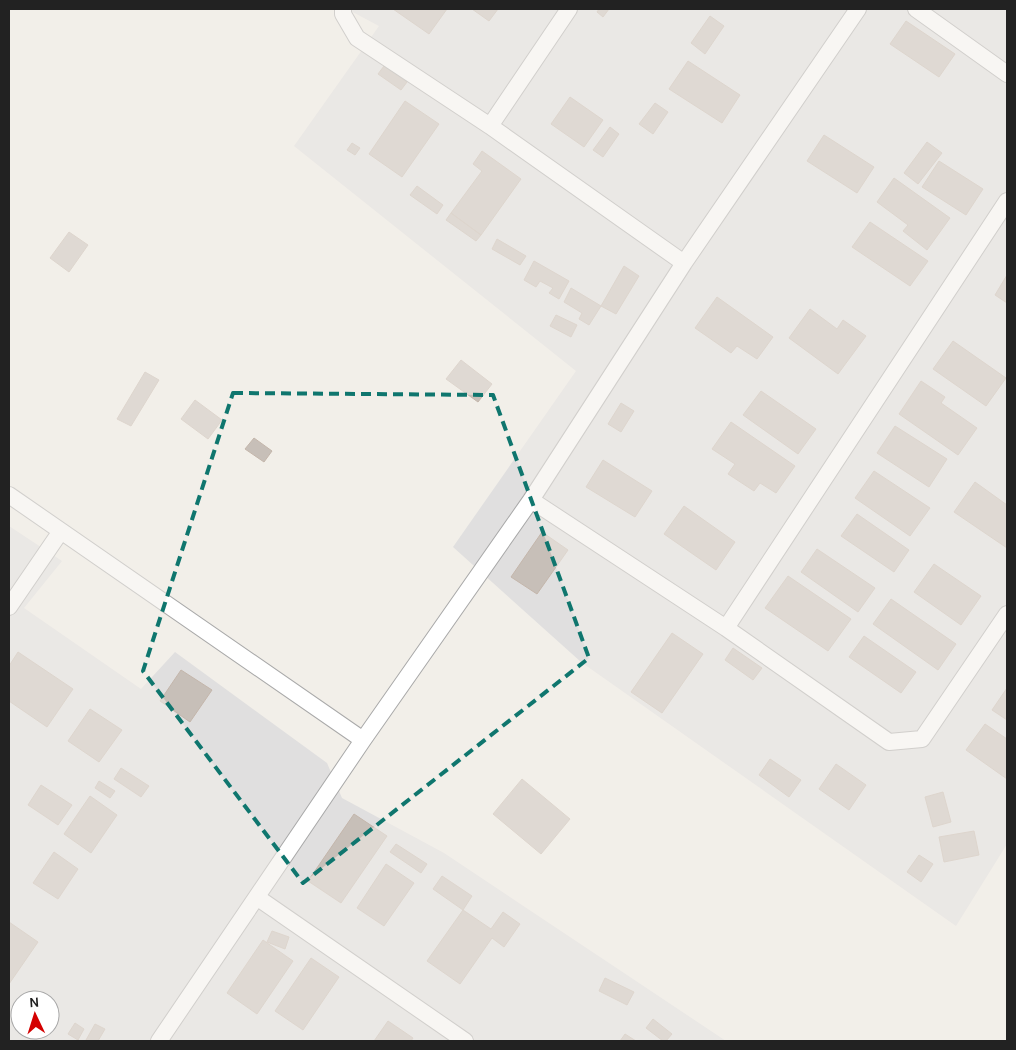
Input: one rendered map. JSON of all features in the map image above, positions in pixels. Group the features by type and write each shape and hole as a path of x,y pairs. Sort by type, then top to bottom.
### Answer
{"street":[{"path":"343,9 342,14 357,38 490,126 684,263"},
{"path":"490,126 569,9"},
{"path":"159,1041 258,898 363,740 531,500 684,263 858,9"},
{"path":"916,9 1007,74"},
{"path":"726,628 1007,201"},
{"path":"9,495 363,740"},
{"path":"531,500 726,628 889,742 922,739 1007,614"},
{"path":"9,607 61,531"},
{"path":"258,898 463,1041"}],"highlighted area":[{"path":"233,393 493,395 589,658 303,883 143,671"}],"shaded area":[{"path":"347,9 1007,9 1007,844 956,926 581,662 453,547 576,371 294,146 379,26"},
{"path":"9,526 62,561 24,608 141,689 175,652 327,763 342,798 444,853 726,1041 9,1041"}],"building":[{"path":"393,9 447,9 429,34"},
{"path":"472,9 498,9 489,21"},
{"path":"599,9 609,9 603,17 597,12"},
{"path":"710,16 724,26 705,54 691,43"},
{"path":"906,21 955,54 939,77 890,44"},
{"path":"688,61 740,95 722,123 669,89"},
{"path":"384,66 407,82 401,90 378,74"},
{"path":"570,97 603,120 584,147 551,124"},
{"path":"405,101 439,124 402,177 369,154"},
{"path":"655,103 668,112 653,134 639,124"},
{"path":"610,127 619,134 603,157 593,150"},
{"path":"824,135 874,167 857,193 807,161"},
{"path":"927,142 942,153 918,184 904,173"},
{"path":"352,143 360,148 355,155 347,150"},
{"path":"482,151 521,179 481,235 451,213 482,171 473,164"},
{"path":"939,161 983,189 966,215 922,187"},
{"path":"894,178 950,218 927,250 903,231 908,225 877,202"},
{"path":"417,186 443,205 437,214 410,195"},
{"path":"451,213 481,235 476,241 446,220"},
{"path":"870,222 928,261 910,286 852,247"},
{"path":"69,232 88,245 69,272 50,258"},
{"path":"497,239 526,256 520,265 492,249"},
{"path":"534,261 569,281 559,299 549,293 553,288 540,281 536,287 524,280"},
{"path":"624,266 639,276 616,314 601,306"},
{"path":"1007,275 1007,303 995,295"},
{"path":"571,288 601,306 589,325 579,319 582,313 564,302"},
{"path":"717,297 773,337 757,359 737,346 731,353 695,328"},
{"path":"810,309 837,329 843,320 866,336 838,374 789,338"},
{"path":"556,315 577,325 571,337 550,326"},
{"path":"953,341 1006,378 986,406 933,369"},
{"path":"461,360 492,384 478,402 446,379"},
{"path":"145,372 159,380 131,426 117,419"},
{"path":"921,381 945,397 941,403 977,428 958,455 899,414"},
{"path":"761,391 816,429 798,454 743,415"},
{"path":"195,400 222,420 208,439 181,419"},
{"path":"621,403 634,411 621,432 608,424"},
{"path":"731,422 795,466 776,493 760,483 754,491 728,474 735,464 712,449"},
{"path":"895,426 947,459 929,487 877,453"},
{"path":"254,438 272,451 264,462 245,449"},
{"path":"603,460 652,491 635,517 586,487"},
{"path":"874,471 930,508 910,536 855,498"},
{"path":"975,482 1007,505 1007,548 954,512"},
{"path":"684,506 735,542 716,570 664,534"},
{"path":"857,514 909,550 894,572 841,536"},
{"path":"542,532 568,550 537,594 511,577"},
{"path":"817,549 875,588 858,612 801,572"},
{"path":"934,564 981,596 961,625 914,592"},
{"path":"788,576 851,619 828,651 765,608"},
{"path":"891,599 956,644 938,670 873,624"},
{"path":"672,633 703,654 662,713 631,692"},
{"path":"864,636 916,672 901,693 849,657"},
{"path":"733,648 762,668 753,680 725,660"},
{"path":"18,652 73,689 47,727 9,701 9,666"},
{"path":"181,670 212,690 190,722 160,701"},
{"path":"1007,688 1007,720 992,710"},
{"path":"90,709 122,730 99,762 68,741"},
{"path":"985,724 1007,739 1007,779 966,750"},
{"path":"770,759 801,780 789,797 759,775"},
{"path":"836,764 866,785 849,810 819,789"},
{"path":"121,768 149,786 141,797 114,779"},
{"path":"522,779 570,819 541,854 493,814"},
{"path":"99,781 115,791 110,798 95,788"},
{"path":"41,785 72,805 58,825 28,805"},
{"path":"943,792 951,822 933,827 925,797"},
{"path":"90,796 117,815 91,853 64,834"},
{"path":"354,814 387,836 341,903 308,881"},
{"path":"974,831 979,855 944,862 939,837"},
{"path":"396,844 427,864 421,873 390,852"},
{"path":"54,852 78,869 58,899 33,883"},
{"path":"919,855 933,864 921,882 907,872"},
{"path":"386,864 414,883 384,926 357,908"},
{"path":"442,876 472,896 463,910 433,889"},
{"path":"463,910 491,929 503,912 520,924 504,947 492,938 460,984 427,961"},
{"path":"9,922 38,942 9,984"},
{"path":"272,931 289,937 285,949 267,942"},
{"path":"263,940 293,961 257,1014 227,993"},
{"path":"311,958 339,977 303,1030 275,1011"},
{"path":"605,978 634,992 627,1005 599,991"},
{"path":"653,1019 672,1034 666,1041 663,1041 646,1028"},
{"path":"388,1021 413,1038 411,1041 374,1041"},
{"path":"75,1023 84,1029 78,1040 68,1034"},
{"path":"95,1024 105,1029 98,1041 88,1041 86,1040"},
{"path":"625,1034 636,1041 620,1041"}]}
